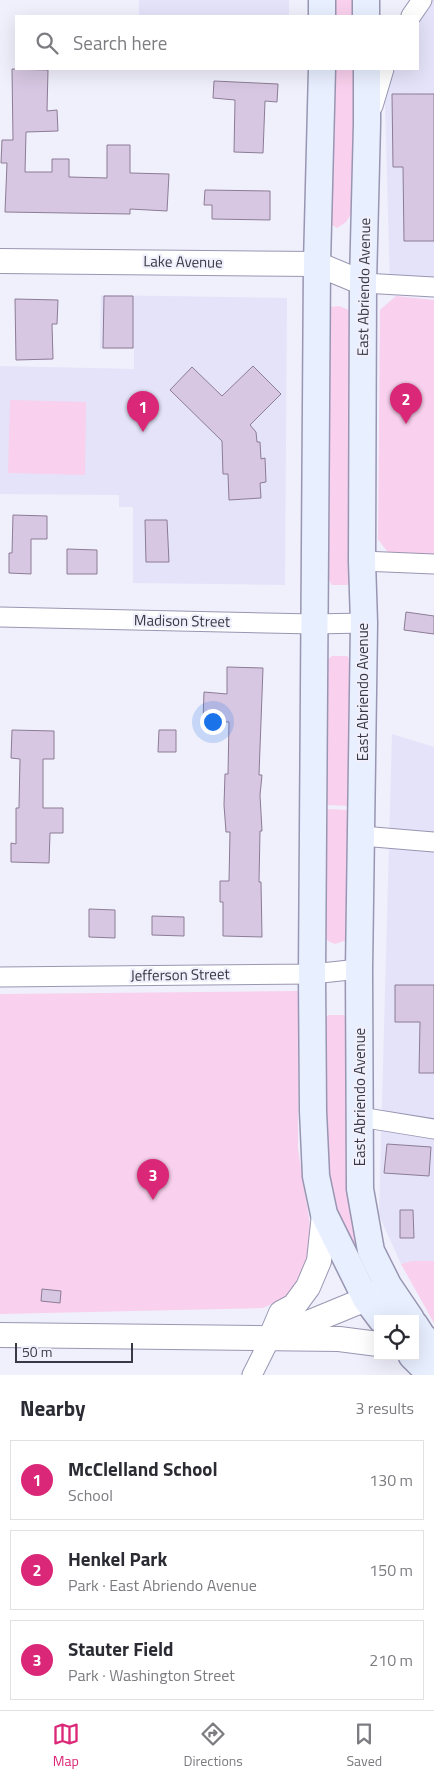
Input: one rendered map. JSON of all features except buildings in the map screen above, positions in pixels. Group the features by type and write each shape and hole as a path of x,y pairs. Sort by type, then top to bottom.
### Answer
{"main road":[{"path":"322,0 322,15"},
{"path":"366,0 366,15"},
{"path":"322,70 316,264 312,974 313,1111 316,1176 324,1214 378,1301 404,1315"},
{"name":"East Abriendo Avenue","path":"367,70 363,282 362,561 364,623 359,969 360,1189 378,1301"},
{"path":"419,1331 434,1347"},
{"path":"416,1360 431,1375"}],"street":[{"path":"412,15 422,0"},
{"path":"367,124 384,70"},
{"name":"Lake Avenue","path":"0,261 316,264 363,282"},
{"path":"363,282 434,287"},
{"path":"362,561 434,564"},
{"name":"Madison Street","path":"0,617 314,624 364,623"},
{"path":"362,836 434,842"},
{"name":"Jefferson Street","path":"0,977 312,974 359,969"},
{"path":"360,1117 434,1129"},
{"path":"252,1375 282,1313 294,1306 308,1287 319,1261 324,1214"},
{"path":"270,1339 378,1301"},
{"path":"0,1335 339,1339 374,1343"}],"shaded area":[{"path":"139,0 289,0 289,15 139,15"},
{"path":"331,0 357,0 356,15 331,15"},
{"path":"422,0 434,0 434,287 390,284 384,70 419,70 418,15"},
{"path":"330,70 356,70 353,211 346,222 337,228 331,224"},
{"path":"101,295 287,298 285,585 133,583 133,507 119,507 119,495 0,494 0,366 134,369 134,349 100,349"},
{"path":"396,296 434,300 434,554 389,554 378,539 380,310"},
{"path":"339,306 353,313 350,583 347,585 332,585 327,577 329,311 330,307"},
{"path":"10,400 86,402 85,475 8,473"},
{"path":"332,656 347,656 350,659 351,806 326,805 327,660"},
{"path":"392,734 434,747 434,1261 411,1261 401,1264 379,1215"},
{"path":"327,809 350,810 347,940 335,944 326,938"},
{"path":"298,991 298,1149 314,1250 292,1295 263,1308 0,1314 0,994"},
{"path":"329,1015 343,1015 347,1017 348,1197 359,1251 359,1262 339,1220 327,1168 324,1018"},
{"path":"411,1261 434,1261 434,1323 401,1264"}],"place":[{"name":"Henkel Park","path":"406,424"},
{"name":"McClelland School","path":"143,432"},
{"name":"Stauter Field","path":"153,1200"}]}
